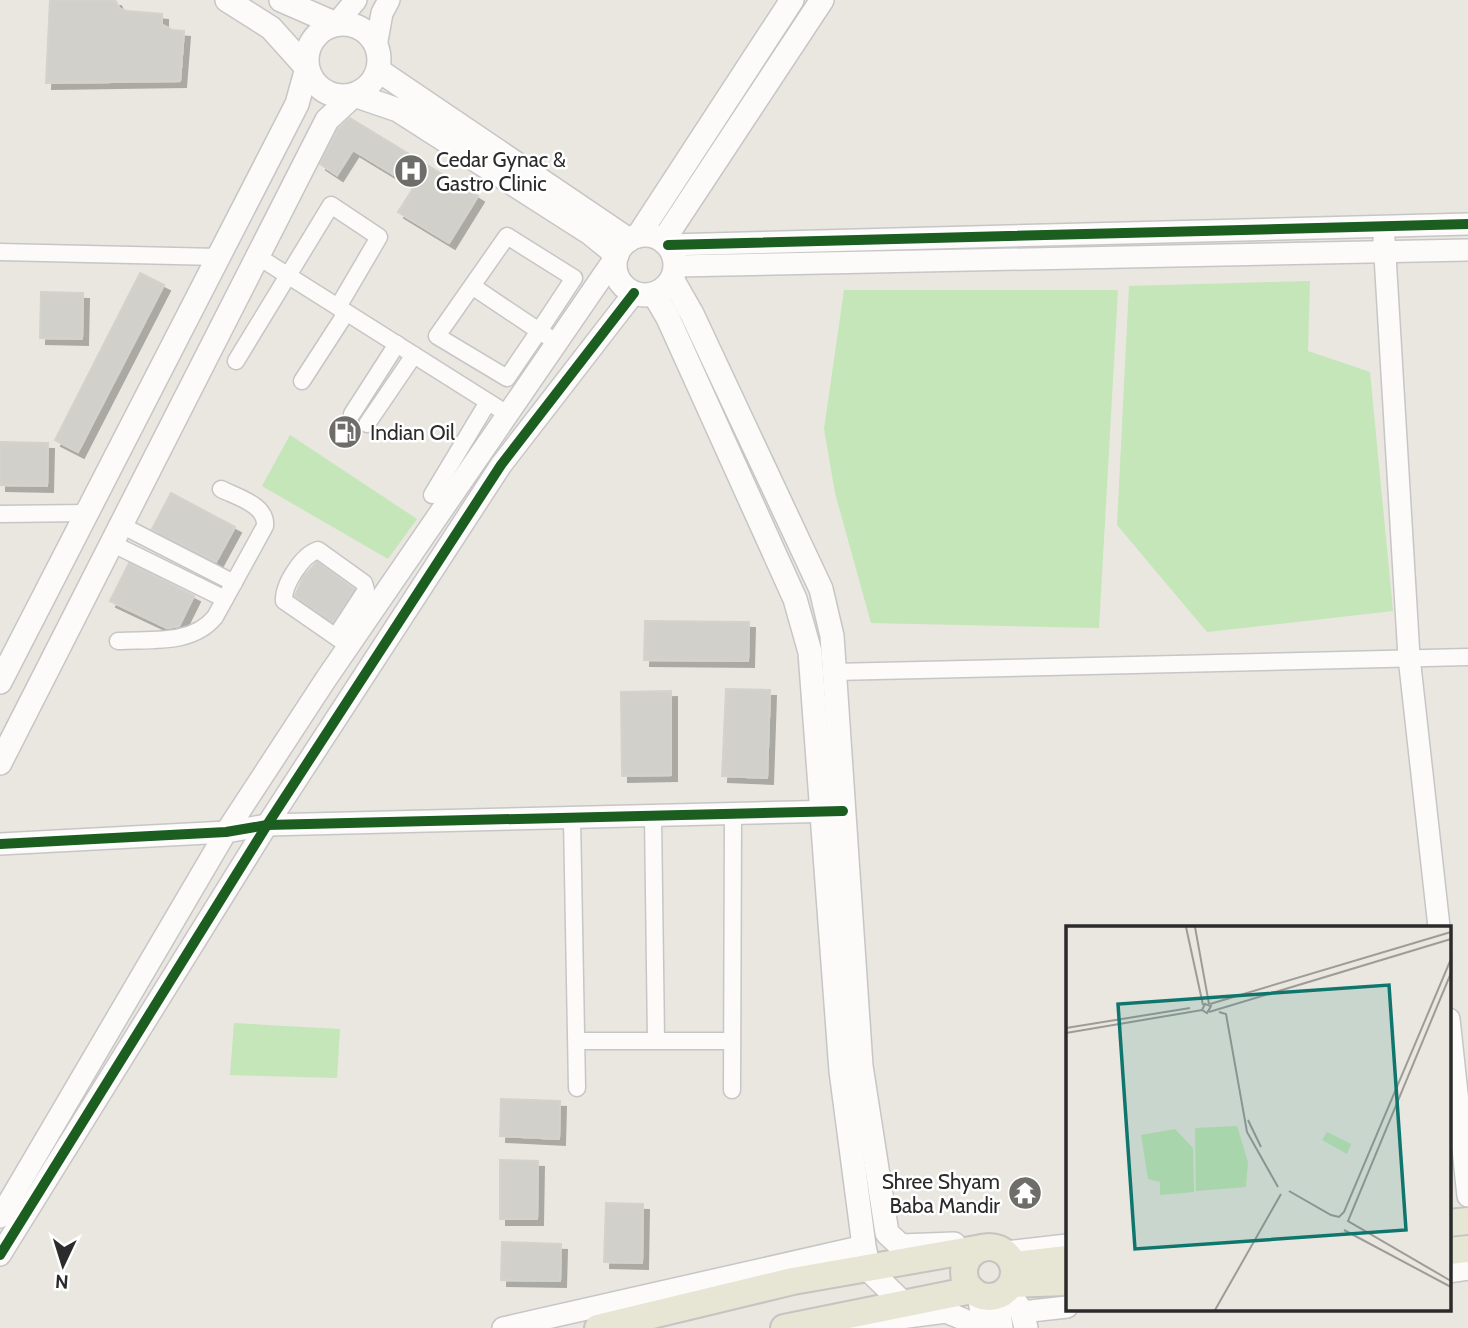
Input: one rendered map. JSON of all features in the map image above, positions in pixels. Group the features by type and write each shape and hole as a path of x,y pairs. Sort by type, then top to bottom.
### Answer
{"main road":[{"path":"227,0 271,28 307,68 320,88 330,94 354,95 398,110 590,233 628,244 651,236 665,243 674,273 698,327 821,589 832,636 832,812 841,1071 866,1258 904,1304"},
{"path":"0,763 327,120 354,95 365,90 378,70 376,46 360,29 336,24 281,0"},
{"path":"793,0 628,244 615,268 619,279 644,294 668,318 795,599 810,652 832,812 861,1066 887,1233 901,1246 954,1244 998,1283 1001,1328"},
{"path":"665,243 822,0"},
{"path":"0,681 297,104 311,46 317,36 336,24"},
{"path":"378,70 628,244"},
{"path":"644,294 674,273"},
{"path":"1450,1223 1468,1221"},
{"path":"1450,1251 1468,1249"},
{"path":"598,1328 793,1281 866,1258 998,1283 1066,1282"},
{"path":"784,1328 998,1283 1066,1259"},
{"path":"985,1328 998,1283"}],"street":[{"path":"336,24 356,0"},
{"path":"376,46 382,13 389,0"},
{"path":"236,361 331,205 379,237 302,380"},
{"path":"665,243 1468,224"},
{"path":"1383,226 1409,657 1439,926"},
{"path":"507,236 574,278 539,331 507,379 437,336 507,236"},
{"path":"0,1217 226,832 342,641 509,415 628,244"},
{"path":"674,273 1468,250"},
{"path":"0,252 219,257"},
{"path":"257,256 509,415"},
{"path":"472,286 558,343"},
{"path":"0,1255 267,825 501,465 644,294"},
{"path":"352,414 397,344"},
{"path":"367,424 414,355"},
{"path":"432,495 488,402"},
{"path":"118,641 193,636 205,629 225,599 265,526 266,517 261,510 222,489"},
{"path":"0,514 87,513"},
{"path":"116,534 234,583"},
{"path":"116,534 225,599"},
{"path":"318,550 364,583 366,590 342,641 284,601 284,591 309,552 318,550"},
{"path":"834,672 1468,657"},
{"path":"0,844 226,832 267,825 832,812"},
{"path":"732,1090 733,815"},
{"path":"653,817 656,1040"},
{"path":"572,818 577,1087"},
{"path":"1450,1028 1468,1199 1450,1203"},
{"path":"577,1041 732,1041"},
{"path":"998,1283 1066,1246"},
{"path":"504,1328 866,1258"},
{"path":"1450,1272 1468,1269"},
{"path":"998,1283 1066,1307"},
{"path":"852,1328 885,1320 946,1312 985,1328"}],"green space":[{"path":"1310,281 1308,351 1370,372 1393,611 1207,632 1117,525 1129,286"},
{"path":"844,290 1118,290 1099,628 871,623 835,493 824,429"},
{"path":"290,435 417,519 388,559 262,486"},
{"path":"234,1023 340,1029 337,1078 230,1075"}],"building":[{"path":"50,0 115,0 120,9 162,14 162,25 172,30 184,31 180,81 46,83"},
{"path":"350,118 478,196 449,243 398,212 414,187 353,150 337,175 320,164 338,129"},
{"path":"140,273 164,285 78,452 55,440"},
{"path":"41,292 83,293 82,339 40,338"},
{"path":"0,442 48,443 47,486 0,485"},
{"path":"171,493 235,527 216,562 152,529"},
{"path":"317,562 354,589 333,622 295,596 303,577"},
{"path":"129,563 194,596 179,626 167,628 110,601"},
{"path":"645,621 749,622 748,661 644,660"},
{"path":"726,689 770,690 767,778 722,776"},
{"path":"671,691 671,775 622,776 621,692"},
{"path":"501,1099 560,1101 559,1139 500,1136"},
{"path":"500,1160 538,1161 537,1219 500,1219"},
{"path":"606,1203 643,1204 642,1263 604,1262"},
{"path":"502,1242 561,1244 560,1281 501,1280"}],"cycle path":[{"path":"668,245 1468,224"},
{"path":"0,1255 267,825 501,465 634,293"},
{"path":"0,844 226,832 267,825 843,811"}],"place":[{"name":"Cedar Gynac & Gastro Clinic","path":"411,171"},
{"name":"Indian Oil","path":"345,432"},
{"name":"Shree Shyam Baba Mandir","path":"1025,1193"}]}
